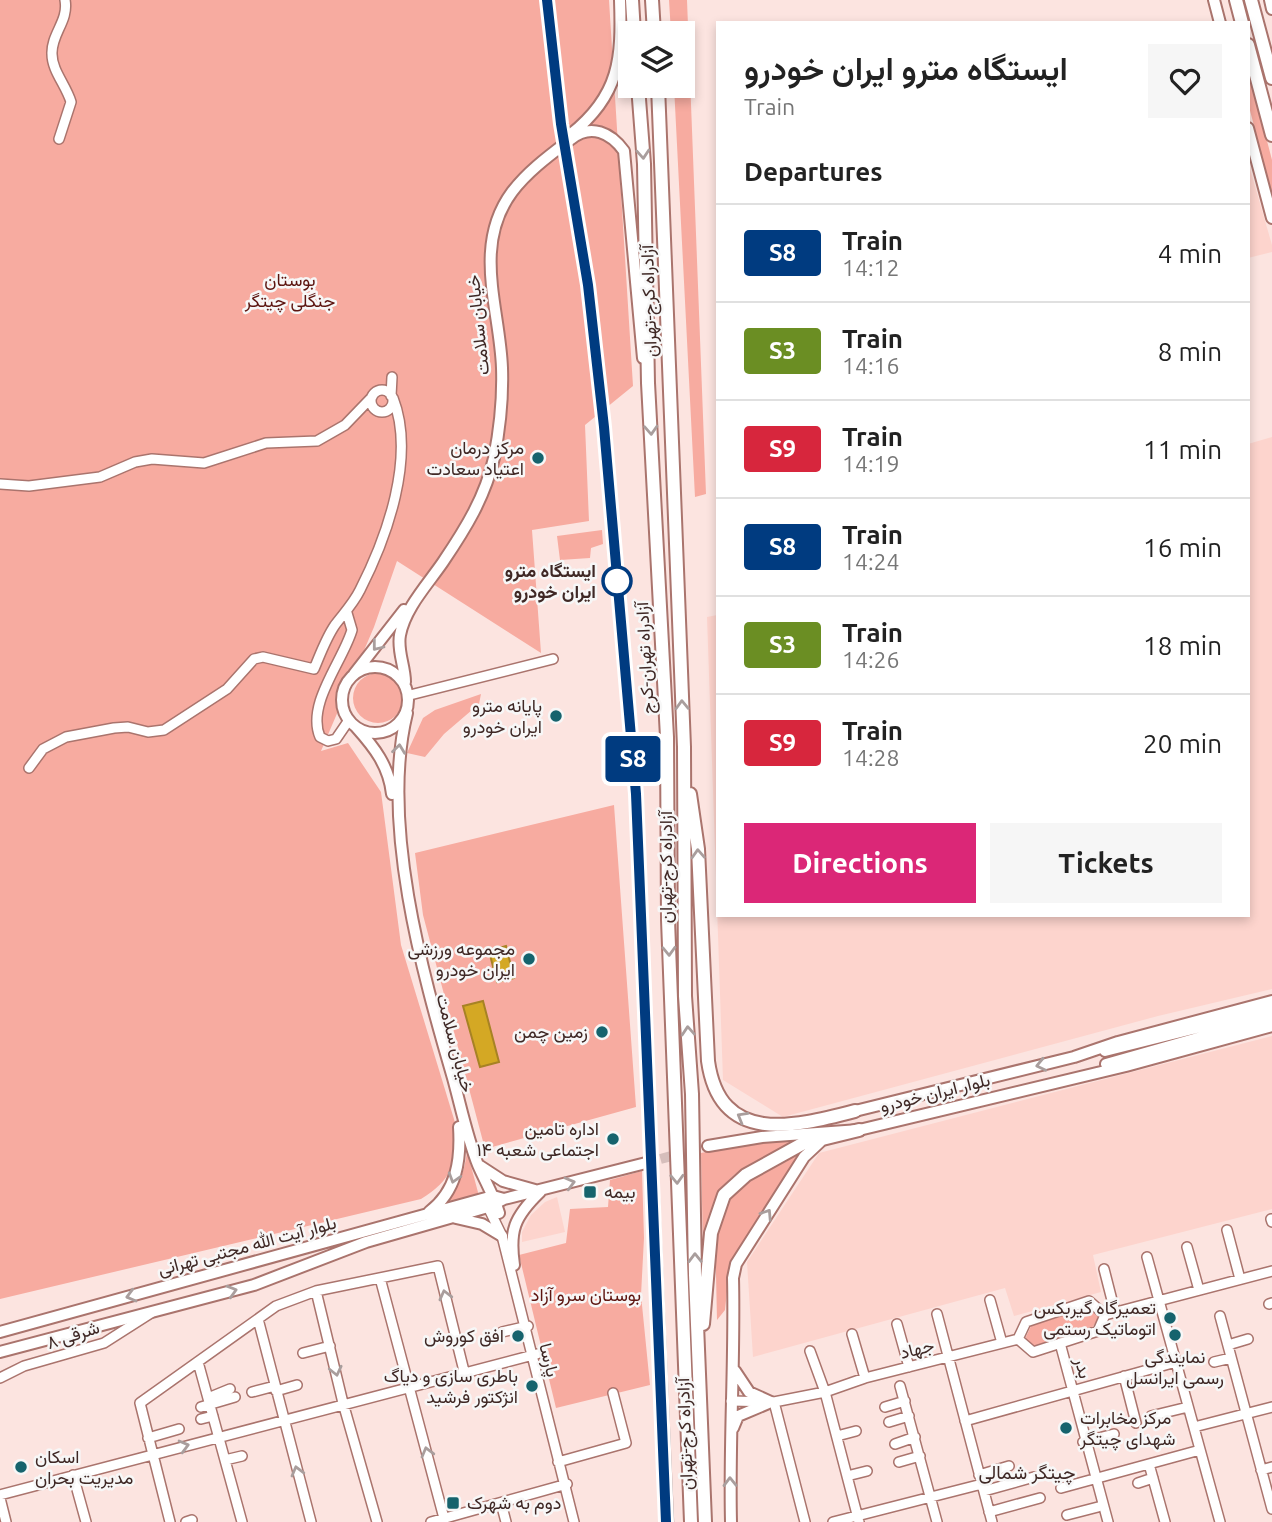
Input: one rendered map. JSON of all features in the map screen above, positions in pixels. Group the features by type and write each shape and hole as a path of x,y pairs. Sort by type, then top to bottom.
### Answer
{"highway":[{"path":"632,0 633,21"},
{"path":"652,0 653,21"},
{"path":"1236,0 1241,21"},
{"path":"1251,0 1272,78"},
{"path":"1250,52 1272,135"},
{"name":"آزادراه تهران-کرج","path":"639,98 644,164 648,383 667,737 668,920 691,1522"},
{"name":"آزادراه کرج-تهران","path":"658,98 684,747 685,996 692,1094 705,1522"},
{"path":"684,747 698,849 708,1061 711,1082 718,1098 734,1113 753,1123 769,1126 818,1121 856,1111"},
{"path":"699,1349 707,1300 711,1233 724,1195 746,1175 814,1139 859,1130"}],"main road":[{"name":"خیابان سلامت","path":"354,674 401,615 461,527 482,482 495,423 497,386 496,336 485,262 495,214 517,178 594,115 605,98 618,68 620,0"},
{"path":"1214,0 1219,21"},
{"path":"1270,0 1272,9"},
{"name":"خیابان سلامت","path":"405,682 399,642 405,620 479,505 487,486 497,441 502,401 489,279 490,255 505,205 525,177 578,133 594,131 607,134 624,151 628,168 641,343 648,383"},
{"path":"1250,136 1272,218"},
{"path":"372,667 382,668 405,682 410,695 407,713 388,729 378,732 353,723 344,711 343,691 354,674 372,667"},
{"name":"خیابان سلامت","path":"407,713 397,769 404,861 416,936 424,977 478,1164 494,1203"},
{"name":"خیابان سلامت","path":"353,723 375,748 390,776 407,928 459,1127 494,1203"},
{"name":"بلوار ایران خودرو","path":"1074,1057 1118,1042 1272,1001"},
{"name":"بلوار ایران خودرو","path":"1077,1075 1272,1009"},
{"name":"بلوار ایران خودرو","path":"856,1111 1074,1057 1272,1017"},
{"name":"بلوار ایران خودرو","path":"708,1146 799,1134 859,1130 1077,1075 1126,1066 1272,1026"},
{"path":"929,1091 934,1110"},
{"path":"422,1217 449,1191 460,1149 459,1127"},
{"path":"731,1522 729,1443 735,1371 733,1278 736,1264 804,1157 814,1145 829,1138"},
{"path":"494,1203 646,1163"},
{"path":"478,1164 503,1181 542,1191"},
{"path":"514,1265 510,1239 515,1224 542,1191"},
{"name":"بلوار آیت الله مجتبی تهرانی","path":"0,1332 422,1217 494,1203"},
{"name":"بلوار آیت الله مجتبی تهرانی","path":"0,1352 254,1285 366,1241 494,1203"},
{"path":"450,1218 472,1220 502,1236"},
{"path":"735,1371 749,1392 772,1402"},
{"path":"729,1443 738,1416 772,1402"}],"street":[{"path":"59,139 71,102 53,65 51,51 67,11 65,0"},
{"path":"0,484 29,486 100,477 135,462 152,459 204,463 266,443 308,443 327,437 357,414 392,377 390,408 357,414"},
{"path":"376,394 392,397"},
{"path":"376,394 372,407 400,428"},
{"path":"29,768 43,749 66,737 128,727 148,733 164,730 227,689 254,659 263,657 314,669 334,626 347,613 360,590 389,511 398,476 400,428 392,397"},
{"path":"347,613 352,630 328,677 317,722 320,737 328,741 336,739 353,723"},
{"path":"410,695 552,659"},
{"name":"پارسا","path":"494,1203 527,1326"},
{"name":"پارسا","path":"494,1203 514,1265 573,1522"},
{"path":"1227,1230 1240,1279"},
{"path":"1187,1247 1199,1290"},
{"path":"1147,1257 1220,1522"},
{"path":"170,1522 140,1403 276,1306 316,1291 438,1266 464,1371"},
{"path":"1104,1269 1110,1313 1098,1331 1032,1352 1018,1339 1026,1322 1089,1301 1110,1313 1272,1271"},
{"path":"380,1278 445,1520"},
{"path":"316,1291 343,1403 377,1522"},
{"path":"990,1300 1002,1343"},
{"name":"۸ شرقی","path":"0,1378 24,1366 104,1343 151,1313"},
{"path":"936,1314 992,1522"},
{"path":"1220,1316 1261,1470 1269,1486 1272,1509"},
{"path":"258,1319 311,1522"},
{"path":"897,1324 909,1367"},
{"path":"502,1332 527,1326"},
{"path":"852,1334 865,1378"},
{"name":"جهاد","path":"731,1401 772,1402 825,1392 865,1378 1018,1339"},
{"path":"1228,1346 1248,1339"},
{"name":"بدر","path":"1058,1344 1102,1522"},
{"path":"303,1353 330,1346"},
{"path":"810,1351 825,1392 858,1519"},
{"path":"6,1522 0,1497 343,1403 534,1355"},
{"path":"1214,1362 1231,1358"},
{"path":"198,1362 208,1407 242,1522"},
{"path":"965,1421 1176,1362"},
{"path":"1124,1376 1136,1423"},
{"path":"252,1392 297,1385"},
{"path":"901,1385 937,1522"},
{"path":"560,1461 626,1443 613,1392"},
{"path":"201,1419 208,1407 233,1393"},
{"path":"885,1407 905,1401"},
{"path":"772,1402 805,1522"},
{"path":"1151,1416 1188,1406"},
{"path":"1194,1427 1272,1407"},
{"path":"889,1422 909,1416"},
{"path":"148,1438 180,1429"},
{"path":"837,1436 856,1431"},
{"path":"1084,1442 1114,1434"},
{"path":"895,1444 915,1437"},
{"path":"1061,1488 1200,1450"},
{"path":"225,1460 242,1456"},
{"path":"899,1462 920,1456"},
{"path":"1149,1464 1165,1522"},
{"path":"982,1483 1009,1466"},
{"path":"1261,1470 1272,1467"},
{"path":"847,1476 867,1471"},
{"path":"73,1475 86,1522"},
{"path":"834,1522 858,1519 982,1483 1034,1476"},
{"path":"1138,1483 1153,1478"},
{"name":"بدر","path":"1093,1479 1108,1522"},
{"path":"431,1522 566,1485"},
{"path":"989,1511 1040,1498"},
{"path":"501,1503 506,1522"},
{"path":"1068,1515 1098,1507"}],"shaded area":[{"path":"1250,169 1272,245 1272,252 1250,258"},
{"path":"1272,437 1272,989 1158,1016 783,1117 723,1080 717,917 1250,917 1250,443"},
{"path":"716,615 716,877 707,617"},
{"path":"506,946 514,978 497,982 489,951"},
{"path":"483,1001 499,1062 480,1067 463,1006"},
{"path":"1272,1036 1272,1209 1093,1255 1101,1292 1014,1316 1005,1288 753,1357 747,1262 819,1153"},
{"path":"557,1197 565,1232 522,1242 522,1232 531,1215 545,1202"}],"green space":[{"name":"بوستان جنگلی چیتگر","path":"0,0 609,0 633,386 585,425 589,521 532,530 541,653 397,561 374,627 321,751 348,743 381,792 401,945 457,1129 453,1162 446,1178 421,1199 0,1299"},
{"path":"669,0 687,0 688,21 670,21"},
{"path":"1250,76 1272,160 1272,194 1250,111"},
{"path":"675,98 691,98 706,494 695,497"},
{"path":"602,530 603,544 591,548 590,558 560,560 557,536"},
{"path":"378,673 396,680 403,698 396,716 378,723 360,716 353,698 360,680"},
{"path":"481,694 479,704 444,734 425,757 407,753 423,718 435,710"},
{"name":"مجموعه ورزشی ایران خودرو","path":"614,805 636,1107 485,1149 423,915 415,853"},
{"path":"800,1141 758,1160 731,1178 714,1204 703,1249 701,1153 754,1142"},
{"path":"803,1147 730,1263 725,1310 717,1320 715,1228 724,1204 750,1181 787,1161"},
{"path":"467,1151 479,1196 437,1209 450,1197 458,1183"},
{"name":"بوستان سرو آزاد","path":"642,1171 644,1238 641,1295 650,1385 556,1408 519,1255 566,1243 570,1209 608,1207 610,1180"},
{"path":"1088,1308 1099,1317 1092,1328 1034,1346 1025,1339 1031,1326"}],"tunnel":[{"path":"646,1163 708,1146"}],"railway":[{"path":"550,0 565,123 592,282 609,427 640,793 672,1522"}],"train":[{"name":"S8","path":"547,0 561,124 588,285 604,427 636,794 666,1522"}],"place":[{"name":"مرکز درمان اعتیاد سعادت","path":"538,458"},
{"name":"ایستگاه مترو ایران خودرو","path":"617,581"},
{"name":"پایانه مترو ایران خودرو","path":"556,716"},
{"name":"مجموعه ورزشی ایران خودرو","path":"529,959"},
{"name":"زمین چمن","path":"602,1032"},
{"name":"اداره تامین اجتماعی شعبه ۱۴","path":"613,1139"},
{"name":"بیمه","path":"590,1192"},
{"name":"تعمیرگاه گیربکس اتوماتیک رستمی","path":"1170,1318"},
{"name":"نمایندگی رسمی ایرانسل","path":"1175,1335"},
{"name":"افق کوروش","path":"518,1336"},
{"name":"باطری سازی و دیاگ انژکتور فرشید","path":"532,1386"},
{"name":"مرکز مخابرات شهدای چیتگر","path":"1066,1428"},
{"name":"اسکان مدیریت بحران","path":"21,1467"},
{"name":"دوم به شهرک","path":"453,1503"}],"district":[{"name":"چیتگر شمالی","path":"1027,1472"}]}
